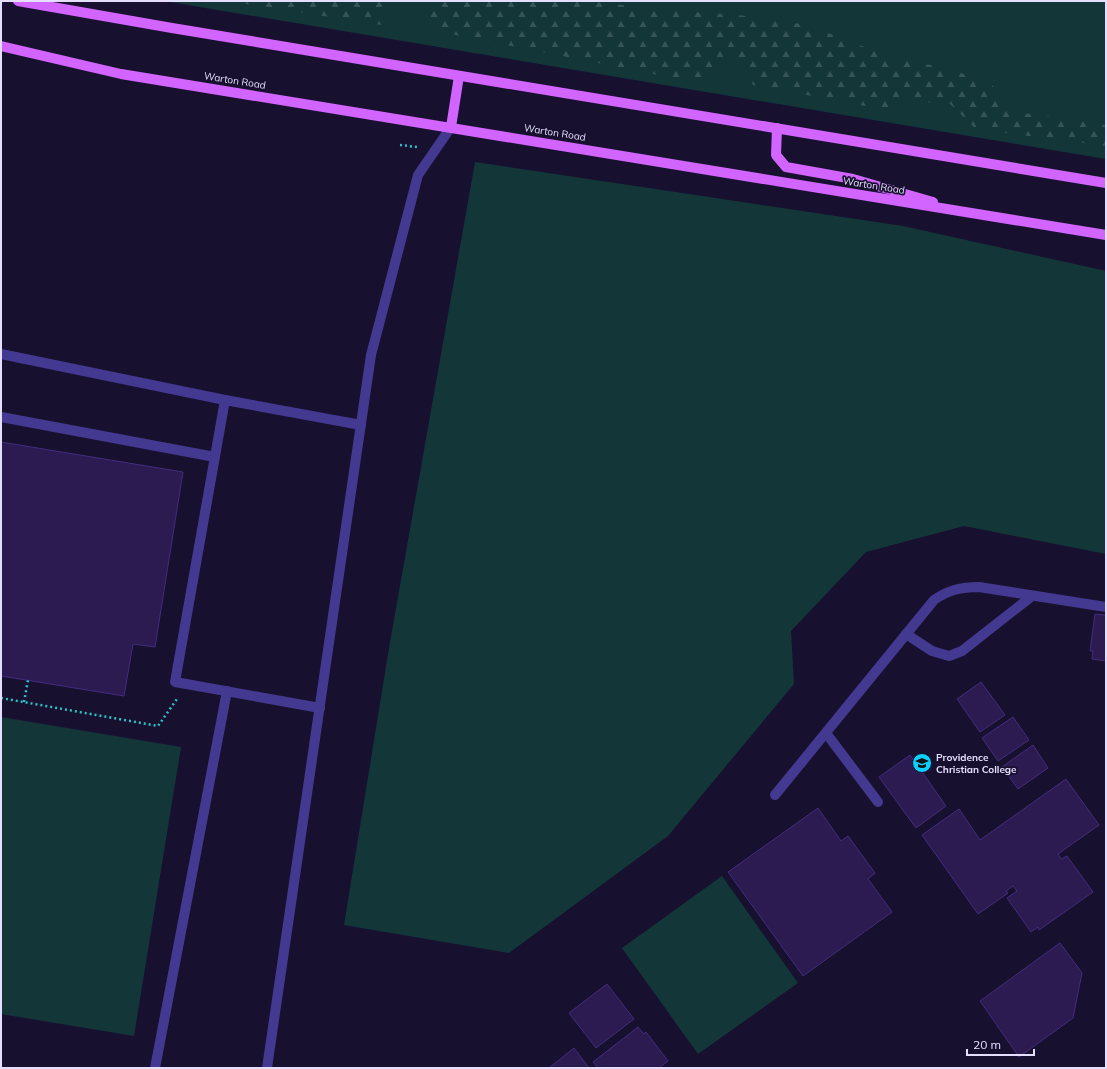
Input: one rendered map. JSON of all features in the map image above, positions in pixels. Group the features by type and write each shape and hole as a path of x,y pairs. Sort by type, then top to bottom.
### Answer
{"main road":[{"path":"18,1 172,28 1106,183"},
{"name":"Warton Road","path":"1,46 122,74 1106,235"},
{"path":"451,127 459,76"},
{"path":"778,128 776,155 786,167 853,179 977,215"}],"lane":[{"path":"267,1068 371,355 418,175 451,127"},
{"path":"1,354 225,400 361,425"},
{"path":"225,400 175,682 320,708"},
{"path":"1,417 215,456"},
{"path":"775,795 934,600 944,593 966,587 978,587 1106,607"},
{"path":"906,634 932,651 949,656 962,650 1032,596"},
{"path":"155,1068 227,691"},
{"path":"826,733 878,802"}],"path":[{"path":"24,702 28,680"},
{"path":"1,698 158,726 188,684"}],"green space":[{"path":"164,1 1106,1 1106,159"},
{"path":"227,1 382,1 385,4 382,25"},
{"path":"428,1 587,1 665,10 763,17 811,26 892,57 949,69 990,83 1016,112 1106,125 1106,146 976,129 950,104 908,101 892,111 753,85 747,71 735,58 714,65 699,83 430,30 424,16"},
{"path":"475,162 903,226 1106,271 1106,554 964,526 866,552 791,631 794,684 668,836 509,953 344,925 389,648"},
{"path":"1,717 181,747 134,1036 1,1014"},
{"path":"722,876 798,983 698,1054 622,948"}],"building":[{"path":"1,442 183,472 155,647 133,644 124,696 1,676"},
{"path":"1095,614 1106,615 1106,661 1092,659 1093,651 1090,651"},
{"path":"981,682 1005,715 980,732 957,699"},
{"path":"1013,717 1029,740 998,761 982,738"},
{"path":"1033,745 1048,768 1018,789 1002,767"},
{"path":"910,755 946,806 916,828 879,777"},
{"path":"1066,779 1099,825 1058,854 1061,859 1067,856 1093,892 1039,930 1038,927 1031,932 1007,898 1017,891 1013,886 1006,891 1008,893 978,914 922,835 959,809 980,840"},
{"path":"818,808 841,841 848,836 875,873 868,879 892,912 803,976 728,872"},
{"path":"1060,943 1082,973 1073,1018 1019,1057 980,1001"},
{"path":"607,984 634,1019 596,1048 569,1013"},
{"path":"638,1027 644,1034 646,1032 668,1061 659,1068 598,1068 593,1062"},
{"path":"574,1048 589,1068 549,1068"}],"place":[{"name":"Providence Christian College","path":"922,763"}]}
